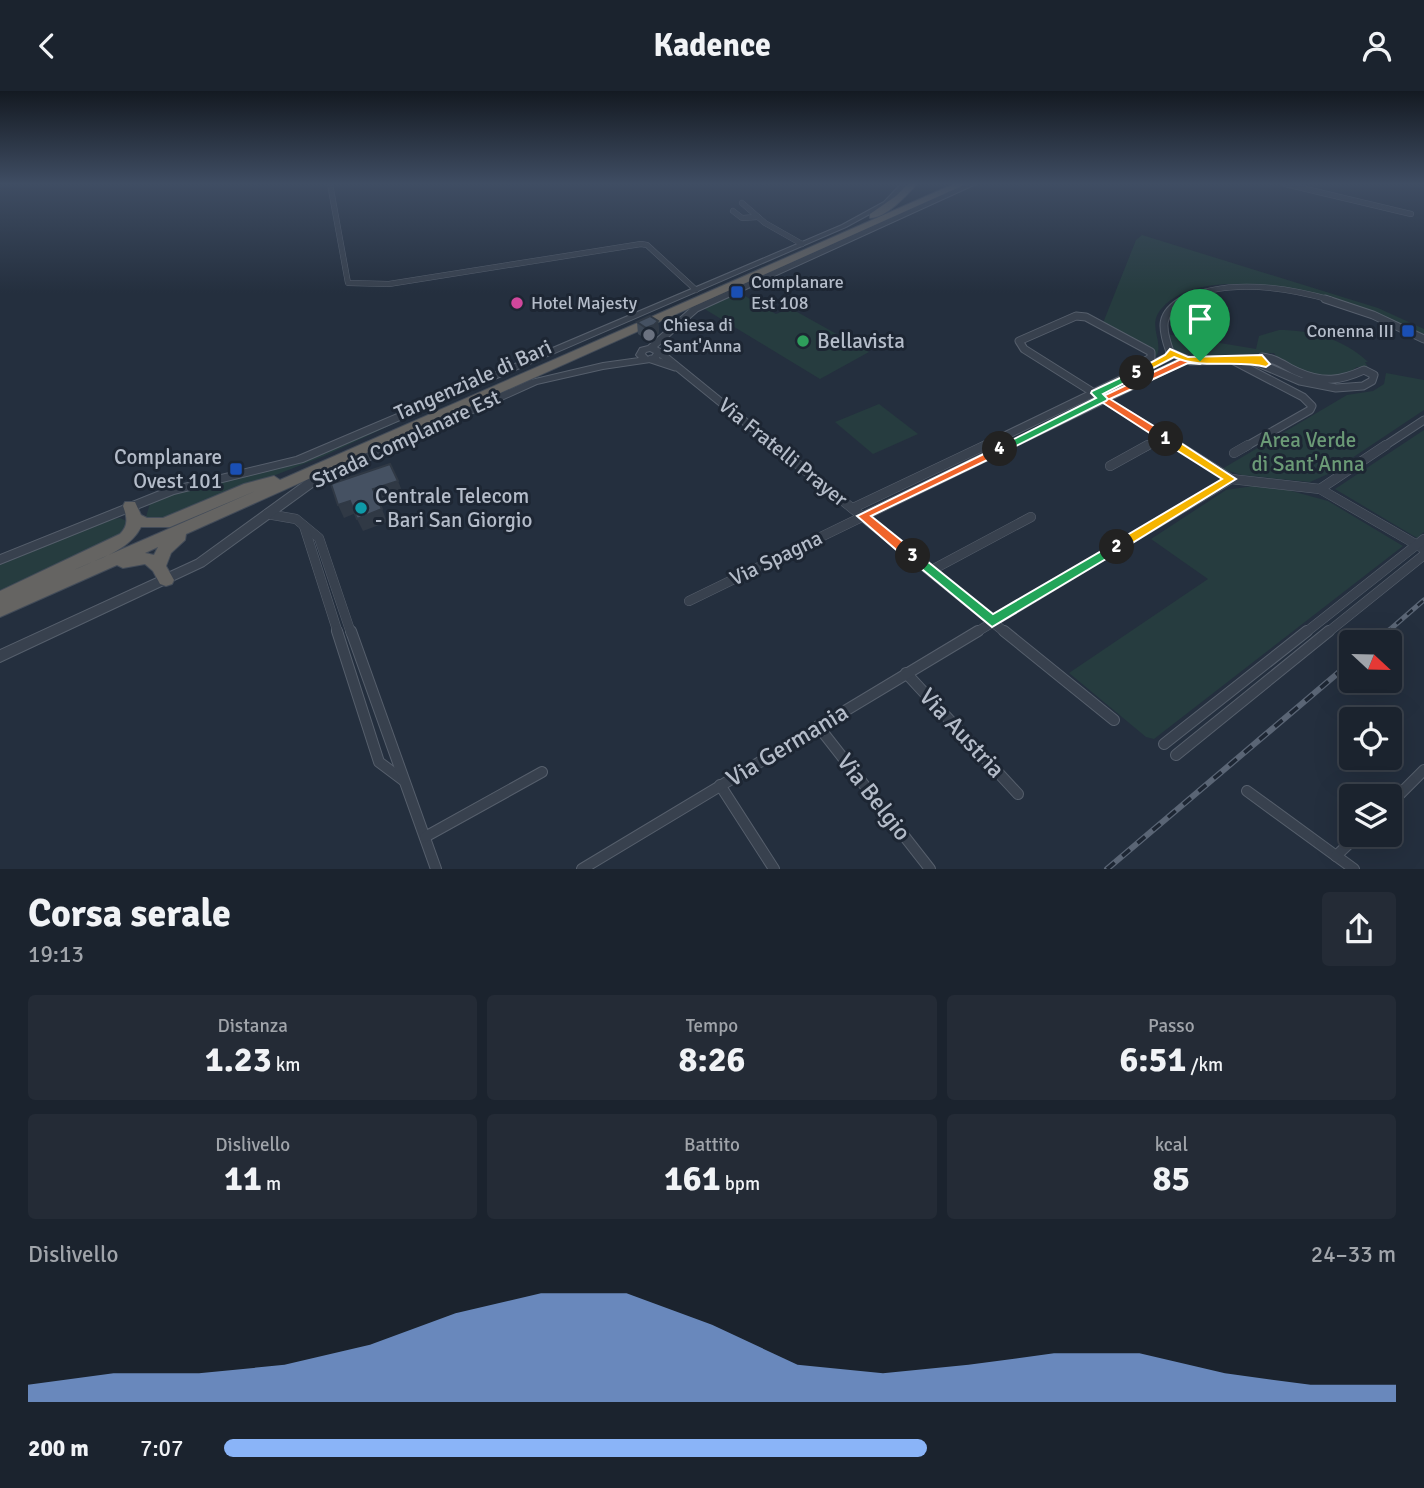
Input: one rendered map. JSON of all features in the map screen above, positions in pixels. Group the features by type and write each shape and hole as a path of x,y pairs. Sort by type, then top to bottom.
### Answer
{"highway":[{"path":"860,225 867,220"},
{"name":"Tangenziale di Bari","path":"0,612 279,483 871,220"},
{"name":"Tangenziale di Bari","path":"0,600 279,483 879,220"},
{"path":"133,512 146,523 165,523 249,487 279,483"},
{"path":"159,564 164,550 171,542 262,499 279,483"},
{"path":"0,600 120,543 134,529 133,512"},
{"path":"0,612 129,560 149,559 159,564 166,579"}],"street":[{"path":"337,220 348,283 389,284 641,244 647,245 696,290"},
{"path":"763,220 802,244"},
{"path":"0,559 133,512 171,491 299,460 853,220"},
{"path":"650,354 695,309 892,220"},
{"path":"1099,396 1126,378 1170,356 1163,327 1165,317 1173,307 1196,295 1234,289 1275,290 1323,299 1374,315 1424,339"},
{"path":"1148,377 1133,367 1151,358 1151,352 1086,317 1076,316 1019,341 1020,346 1231,479 1320,489 1421,544 1164,744"},
{"path":"853,508 979,448 1186,360 1251,360 1264,361 1300,381 1336,388 1363,386 1372,381 1374,375 1364,370 1342,380 1322,379 1300,373 1272,358 1264,361 1186,360 1170,352"},
{"name":"Strada Complanare Est","path":"0,656 200,563 313,481 523,386 650,354"},
{"name":"Via Fratelli Prayer","path":"650,354 681,370 1114,720"},
{"path":"1232,360 1303,397 1312,406 1310,410 1234,453"},
{"path":"1126,378 1137,383"},
{"name":"Via Spagna","path":"689,601 998,450 1099,396"},
{"path":"1320,489 1424,420"},
{"path":"1110,466 1163,437"},
{"path":"989,444 998,450"},
{"path":"979,448 988,455"},
{"name":"Via Germania","path":"582,869 1231,479"},
{"path":"267,514 296,519 319,538 436,869"},
{"path":"930,571 1031,516"},
{"path":"1176,755 1424,555"},
{"name":"Via Austria","path":"906,673 1018,794"},
{"name":"Via Belgio","path":"818,726 930,869"},
{"path":"1402,792 1424,771"},
{"path":"425,837 542,772"},
{"path":"720,785 774,869"},
{"path":"1247,791 1353,869"},
{"path":"1336,856 1345,847"}],"green space":[{"path":"1142,235 1378,308 1424,329 1424,335 1367,311 1292,290 1253,285 1217,285 1186,292 1163,307 1155,327 1158,345 1156,357 1154,352 1103,323 1136,240"},
{"name":"Bellavista","path":"738,292 776,314 790,308 869,352 820,379 703,308"},
{"path":"1279,330 1315,334 1338,342 1359,354 1368,362 1365,362 1369,369 1357,367 1343,377 1330,378 1294,368 1274,353 1198,356 1173,348 1166,334 1256,349 1259,336"},
{"name":"Area Verde di Sant'Anna","path":"1386,373 1424,380 1424,410 1328,474 1310,482 1242,475 1222,469 1347,395 1373,391 1384,384"},
{"path":"456,395 324,456 159,521 146,517 150,503 179,491 285,467"},
{"path":"879,404 918,434 873,454 835,422"},
{"path":"1424,430 1424,532 1417,538 1335,489"},
{"path":"1253,486 1288,490 1328,501 1403,546 1154,739 1146,737 1069,673 1208,579 1151,539 1226,490"},
{"path":"120,518 129,522 130,530 0,594 0,565 108,520"}],"building":[{"path":"650,316 658,321 654,325 646,328 637,322"},
{"path":"390,464 398,481 373,489 382,509 357,519 350,501 338,505 331,484"}],"railway":[{"path":"1389,630 1424,600"},
{"path":"1107,869 1339,672"}],"place":[{"name":"Complanare Est 108","path":"737,292"},
{"name":"Hotel Majesty","path":"517,303"},
{"name":"Conenna III","path":"1408,331"},
{"name":"Chiesa di Sant'Anna","path":"649,335"},
{"name":"Bellavista","path":"803,341"},
{"name":"Complanare Ovest 101","path":"236,469"},
{"name":"Centrale Telecom - Bari San Giorgio","path":"361,508"}],"route":[{"path":"1200,361 1186,360 1102,399 1231,479 992,621 863,516 1102,399 1096,393 1170,356 1170,352 1186,360 1262,357 1266,364 1251,360 1200,361"}]}
